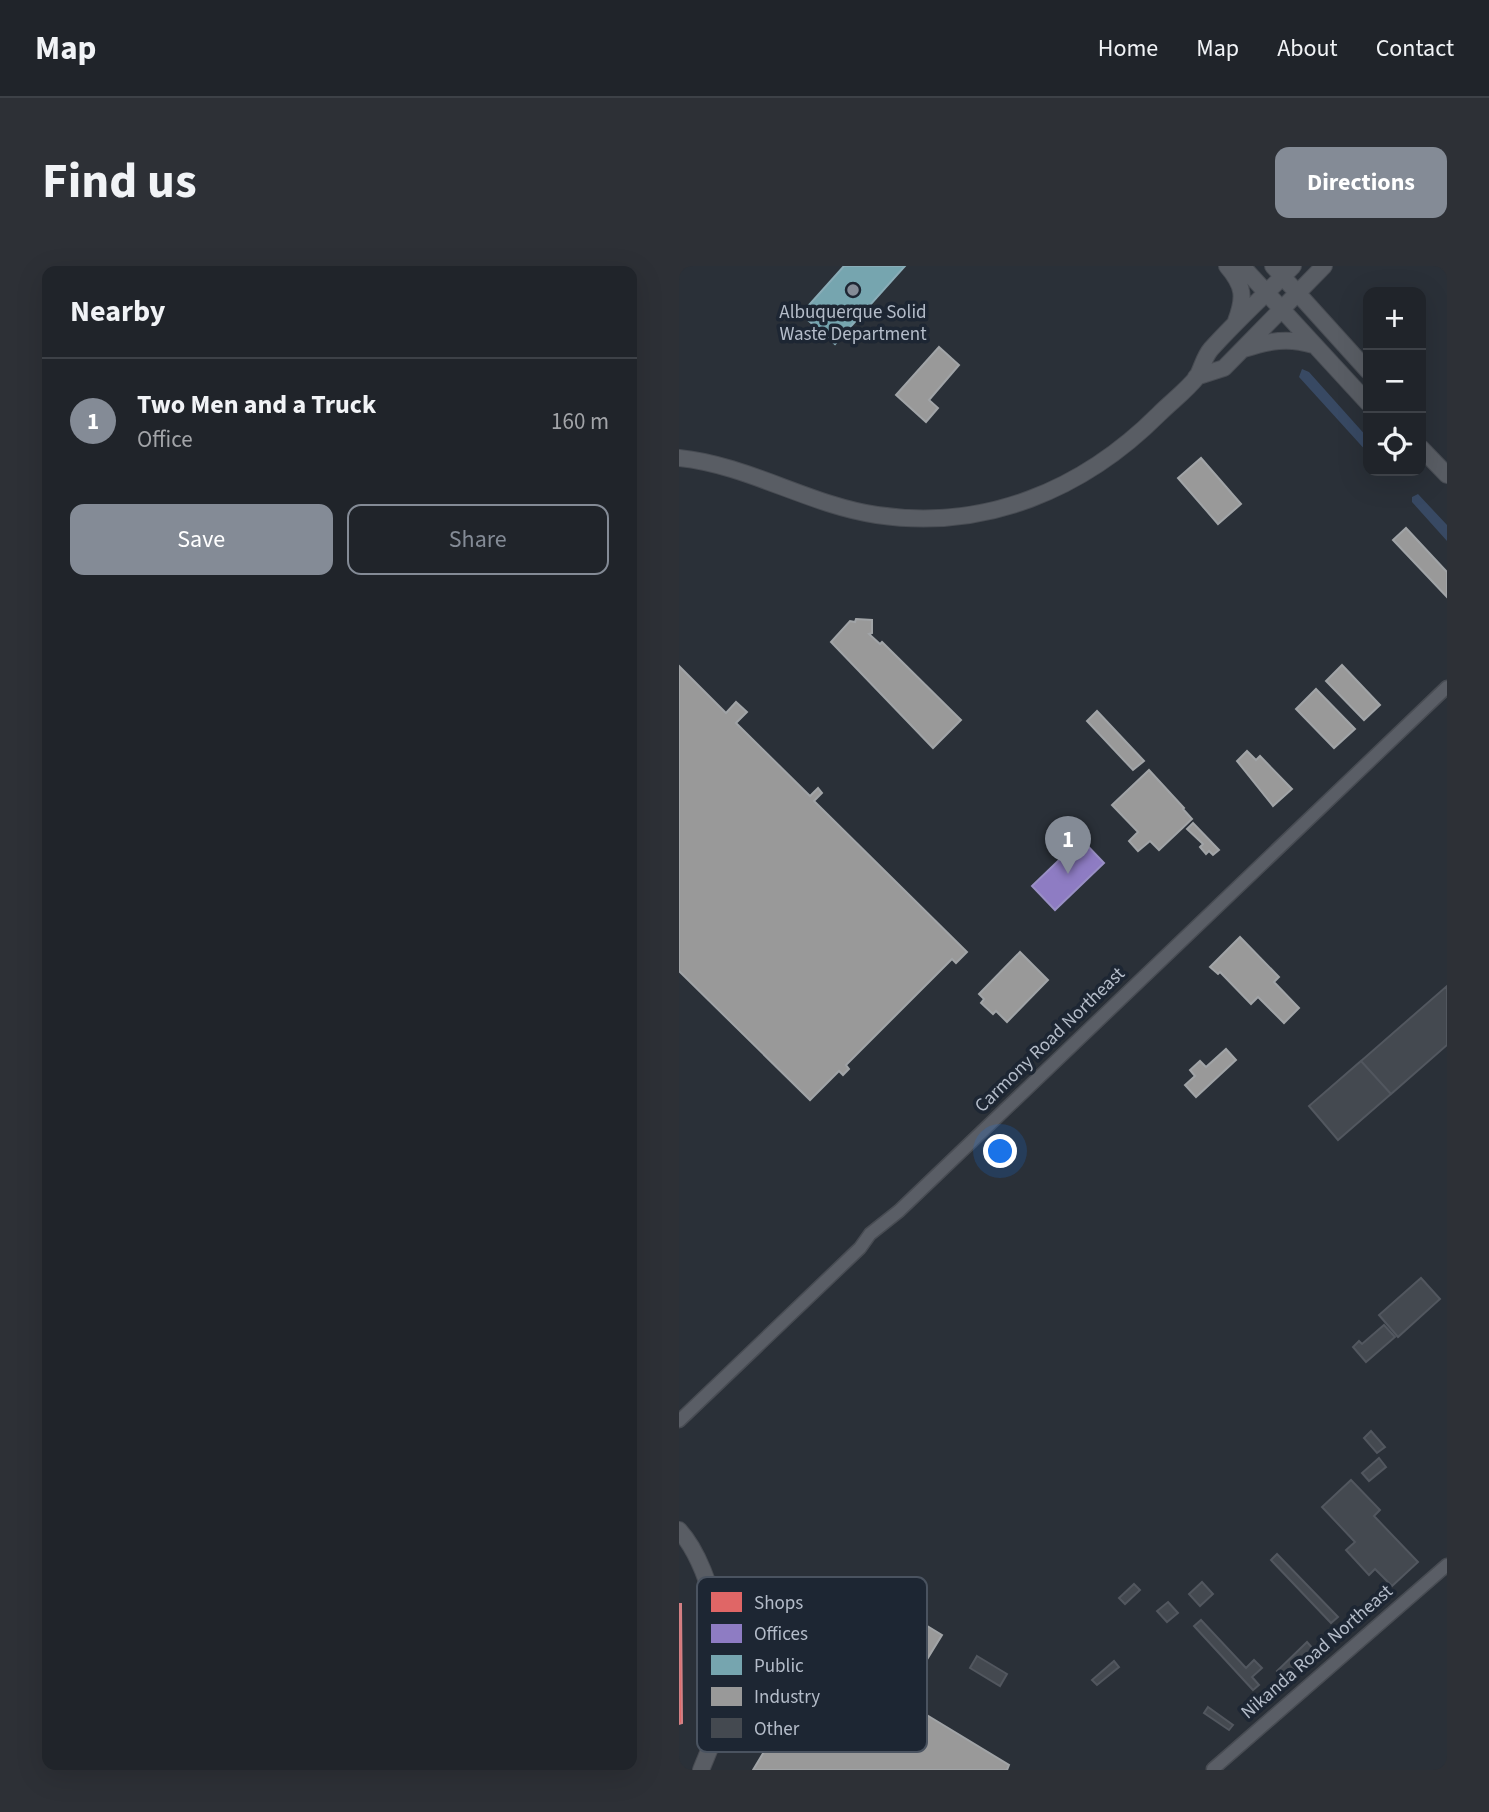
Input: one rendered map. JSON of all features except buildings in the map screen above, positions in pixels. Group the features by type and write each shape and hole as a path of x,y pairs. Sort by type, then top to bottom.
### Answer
{"main road":[{"path":"1227,266 1240,284 1242,294 1242,303 1234,326"},
{"path":"1242,266 1363,398"},
{"path":"1196,377 1224,368 1324,266"},
{"path":"679,458 696,460 837,506 876,515 925,519 969,515 1020,504 1067,484 1112,455 1148,425 1196,377 1209,351 1267,293 1283,269 1298,292 1363,365"},
{"path":"1241,350 1280,340 1299,341 1316,346"},
{"path":"1426,452 1447,475"},
{"path":"679,1530 697,1558 705,1577"},
{"path":"701,1770 708,1752"}],"street":[{"name":"Carmony Road Northeast","path":"679,1421 860,1248 870,1234 908,1201 1447,687"},
{"name":"Nikanda Road Northeast","path":"1213,1769 1447,1565"}],"water":[{"path":"1302,369 1309,372 1363,432 1363,447 1299,377"},
{"path":"1418,494 1447,525 1447,541 1412,502 1412,497"}],"place":[{"name":"Albuquerque Solid Waste Department","path":"853,290"},
{"name":"Two Men and a Truck","path":"1068,874"}]}
